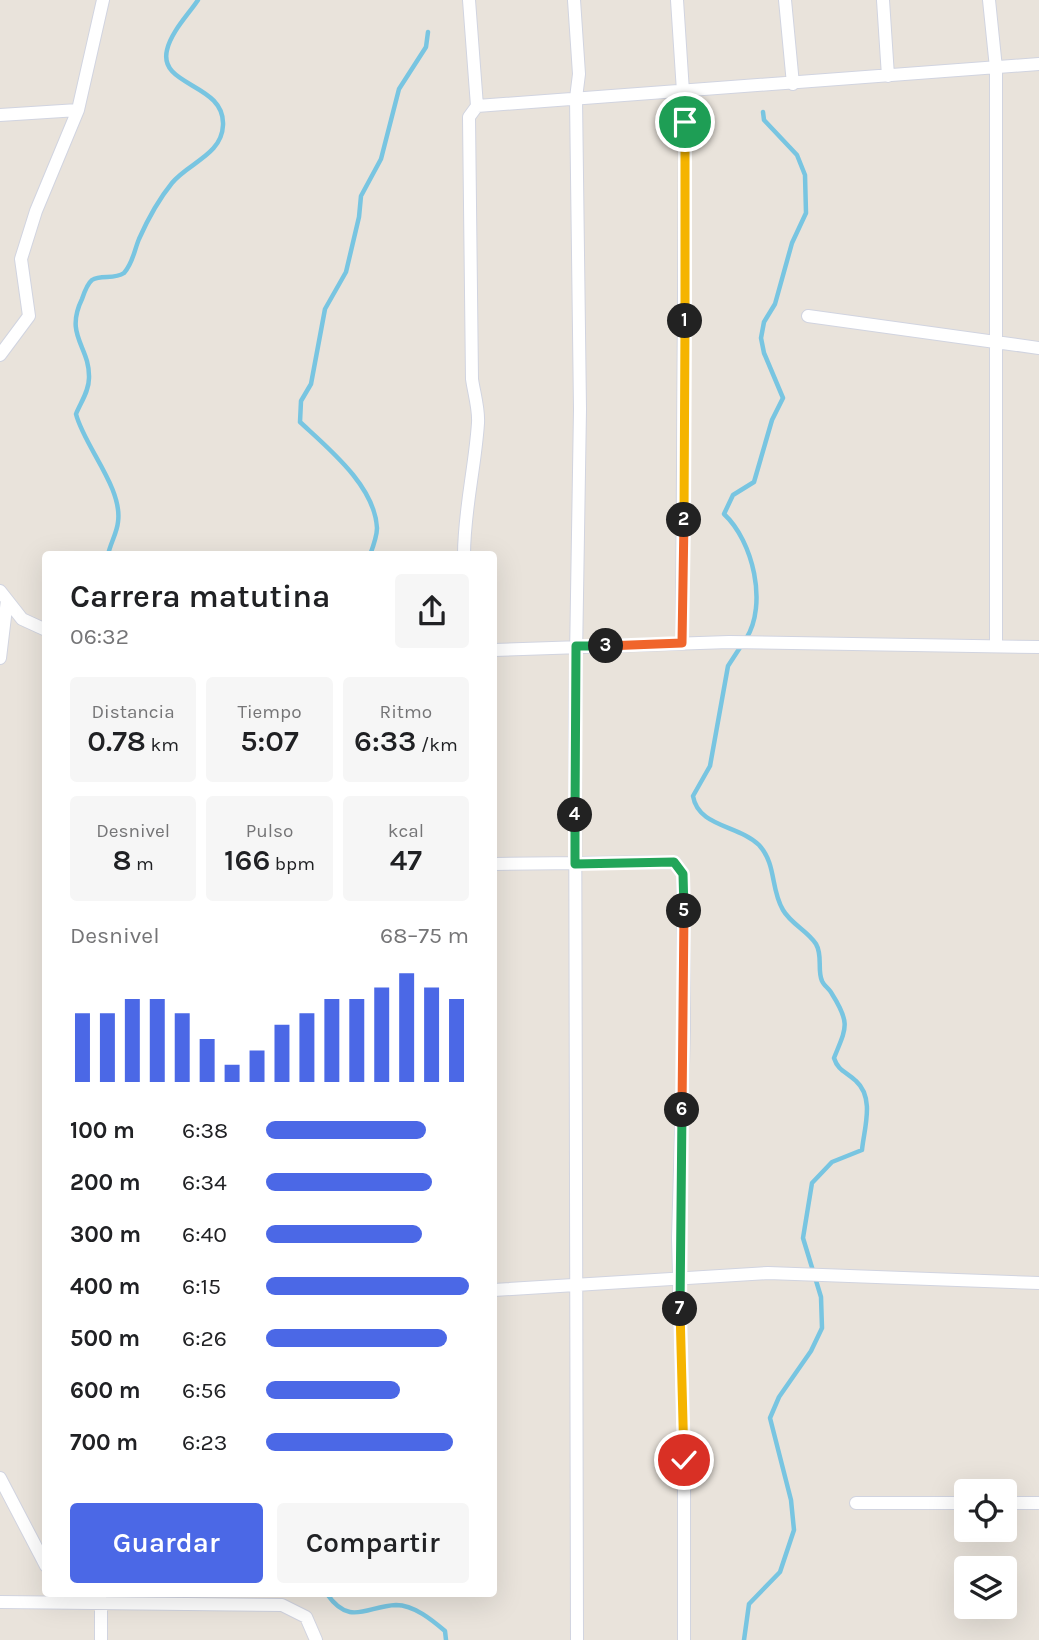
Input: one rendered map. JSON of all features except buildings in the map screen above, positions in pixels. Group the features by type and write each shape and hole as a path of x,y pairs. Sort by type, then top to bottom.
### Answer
{"street":[{"path":"0,355 29,316 21,259 36,211 78,110 103,0"},
{"path":"464,551 464,520 479,420 472,379 469,117 477,106 469,0"},
{"path":"574,0 579,74 576,98 580,410 575,864 577,1640"},
{"path":"677,0 683,91 682,643"},
{"path":"785,0 793,84"},
{"path":"883,0 888,76"},
{"path":"989,0 996,68 996,646"},
{"path":"477,106 1039,64"},
{"path":"0,115 78,110"},
{"path":"808,316 1039,348"},
{"path":"3,595 22,619 42,628"},
{"path":"0,658 3,595"},
{"path":"497,650 682,643 1039,647"},
{"path":"497,864 674,862 683,874 680,1279 684,1640"},
{"path":"497,1290 768,1273 1039,1283"},
{"path":"0,1478 42,1558"},
{"path":"856,1503 954,1503"},
{"path":"1017,1503 1039,1503"},
{"path":"0,1602 62,1598 101,1601 218,1600 282,1605 296,1609 312,1626 316,1640"},
{"path":"101,1601 101,1640"}],"waterway":[{"path":"109,551 117,526 115,495 76,414 89,383 86,357 77,332 77,312 92,280 124,273 146,225 167,189 211,151 221,135 221,111 214,101 181,79 167,62 167,50 172,37 198,0"},
{"path":"371,551 377,528 368,497 348,469 300,422 301,401 311,384 325,309 346,272 359,217 361,196 381,159 399,89 426,47 428,32"},
{"path":"746,639 753,625 756,608 754,574 743,540 724,514 733,495 754,482 772,420 783,398 764,353 761,338 764,322 775,304 792,243 806,213 805,175 797,155 764,120 763,112"},
{"path":"741,646 728,666 710,766 693,796 696,806 703,814 751,838 765,853 783,910 816,944 822,981 838,1004 845,1026 834,1058 840,1069 862,1088 867,1105 862,1150 832,1162 812,1183 803,1238 821,1297 822,1328 811,1351 779,1397 770,1418 791,1500 794,1530 780,1572 749,1604 744,1640"},
{"path":"329,1597 343,1610 351,1612 396,1605 409,1608 445,1631 446,1640"}],"route":[{"path":"684,1460 678,1238 684,1030 683,874 674,862 575,864 575,720 576,646 682,643 685,122"}]}
